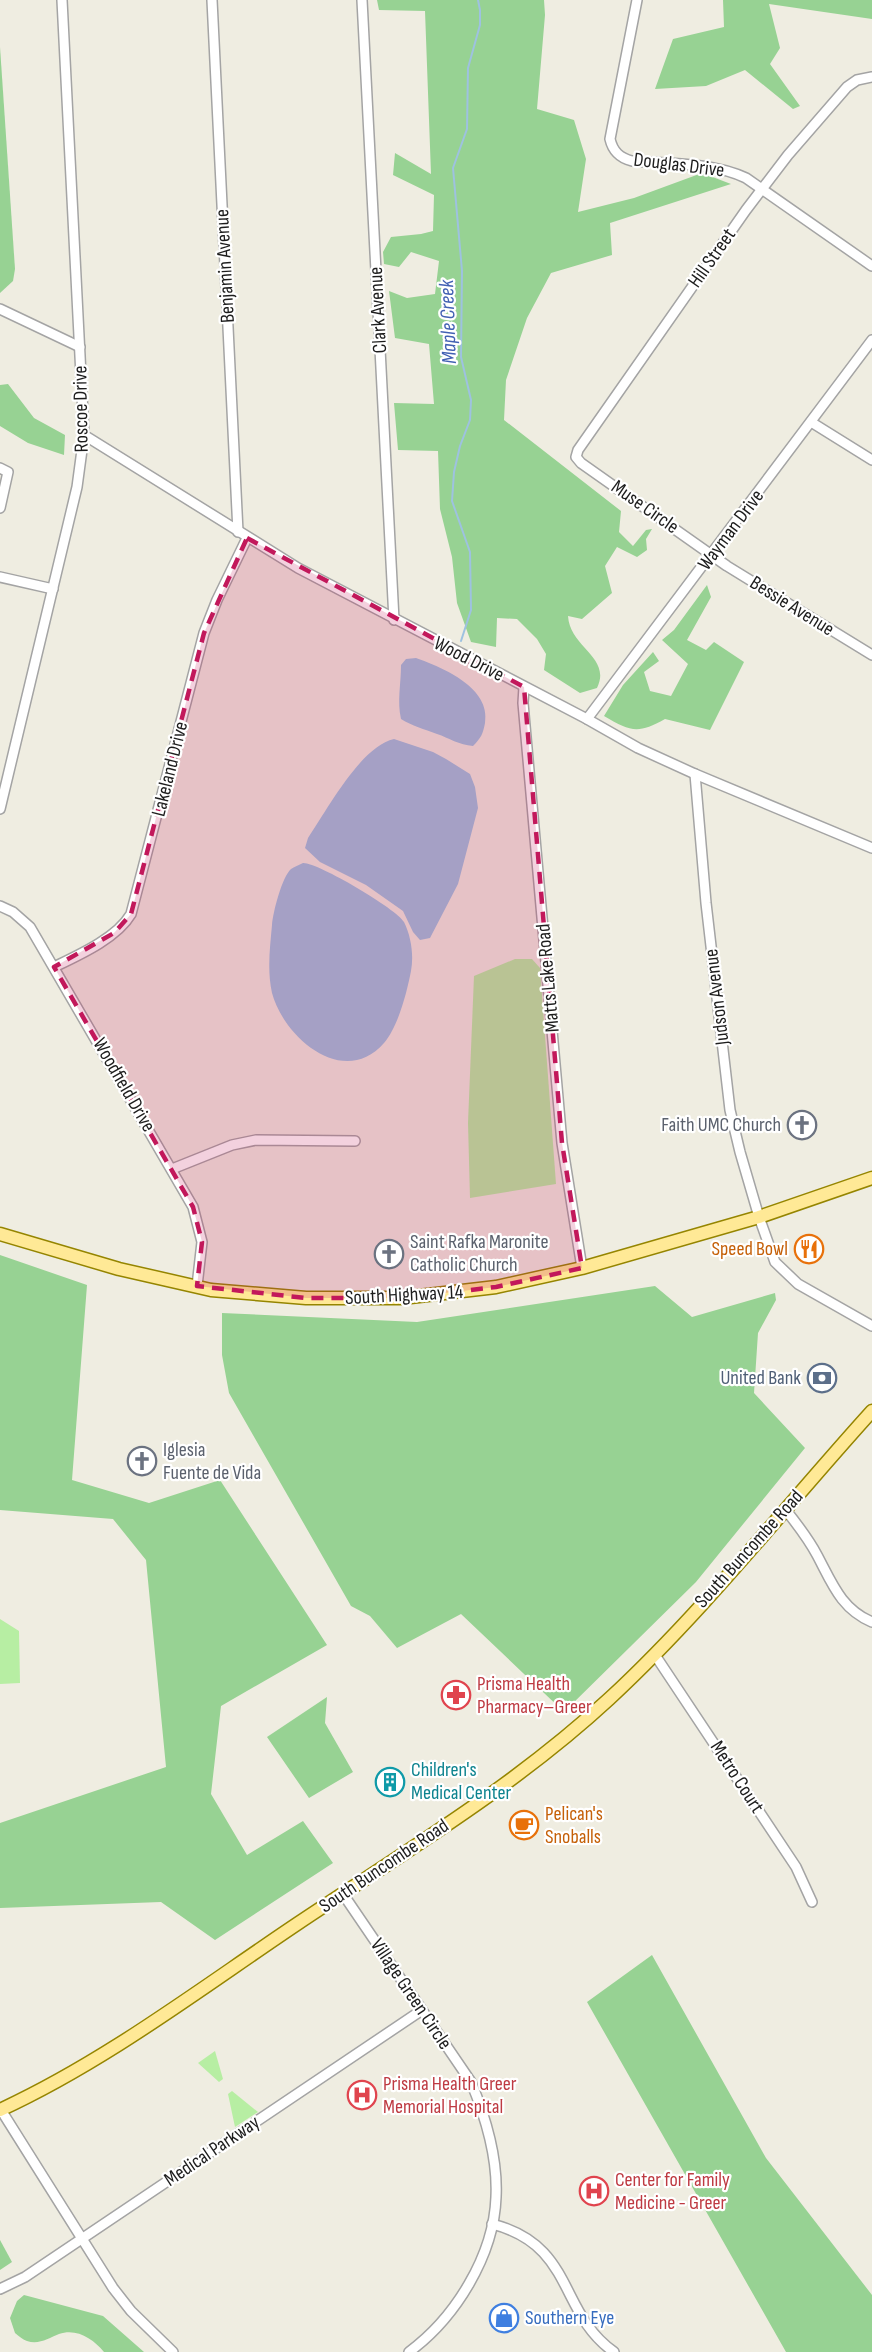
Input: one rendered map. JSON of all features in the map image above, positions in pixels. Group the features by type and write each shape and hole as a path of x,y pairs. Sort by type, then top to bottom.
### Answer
{"main road":[{"name":"South Highway 14","path":"0,1234 108,1266 211,1290 306,1298 402,1298 496,1287 582,1268 759,1217 872,1178"},
{"name":"South Buncombe Road","path":"0,2110 34,2094 99,2056 463,1813 538,1759 607,1701 655,1655 872,1411"}],"street":[{"name":"Roscoe Drive","path":"0,809 77,487 84,435 62,0"},
{"name":"Benjamin Avenue","path":"212,0 238,532"},
{"name":"Clark Avenue","path":"362,0 394,620"},
{"name":"Douglas Drive","path":"637,0 610,139 613,150 619,156 632,161 728,170 746,178 872,266"},
{"name":"Hill Street","path":"578,460 578,450 761,189 847,87 857,80 872,78"},
{"path":"0,309 80,347"},
{"name":"Wayman Drive","path":"587,719 713,555 872,340"},
{"path":"812,422 872,460"},
{"name":"Wood Drive","path":"84,435 247,538 394,620 639,748 695,774 872,848"},
{"name":"Muse Circle","path":"578,460 713,555"},
{"path":"0,468 8,472 0,508"},
{"name":"Lakeland Drive","path":"54,967 114,933 127,922 131,914 204,633 247,538"},
{"name":"Bessie Avenue","path":"713,555 872,655"},
{"path":"0,577 53,589"},
{"name":"Matts Lake Road","path":"524,687 523,703 562,1143 582,1268"},
{"name":"Judson Avenue","path":"695,774 706,903 730,1110 759,1217 775,1262 798,1284 872,1326"},
{"name":"Woodfield Drive","path":"0,906 22,918 30,927 193,1207 200,1229 202,1254 197,1286"},
{"path":"172,1169 232,1145 256,1140 355,1141"},
{"path":"785,1509 810,1542 843,1602 858,1616 872,1622"},
{"name":"Metro Court","path":"655,1655 796,1866 812,1902"},
{"name":"Village Green Circle","path":"343,1894 471,2082 484,2115 494,2163 496,2197 492,2224 479,2260 456,2304 435,2329 409,2352"},
{"name":"Medical Parkway","path":"0,2289 25,2277 422,2010"},
{"path":"0,2110 131,2312 172,2352"},
{"path":"492,2224 524,2236 543,2251 559,2270 591,2331 602,2344 614,2352"}],"highlighted area":[{"path":"247,538 524,687 562,1143 582,1268 496,1287 402,1298 306,1298 197,1286 202,1242 193,1207 54,967 114,933 131,914 204,633"}],"green space":[{"path":"377,0 544,0 545,15 537,109 574,120 586,159 578,212 634,198 702,173 731,184 610,223 612,255 551,273 527,318 506,380 504,420 621,511 619,532 633,546 646,530 652,529 646,539 647,550 637,557 617,547 605,566 612,593 582,619 568,616 575,636 599,668 600,677 597,688 580,693 544,670 546,654 537,639 517,619 497,618 496,647 471,642 457,603 452,557 440,509 438,451 398,450 394,403 434,404 429,344 395,338 389,291 407,298 435,294 439,261 411,252 399,267 384,264 383,252 391,237 433,231 434,195 393,175 395,153 431,174 425,11 379,10"},
{"path":"723,0 872,0 872,19 769,4 780,48 770,64 800,106 793,109 745,70 706,86 655,89 673,39 724,27"},
{"path":"0,47 15,269 13,281 0,293"},
{"path":"8,384 34,418 65,435 64,455 28,443 0,426 0,385"},
{"path":"707,585 711,597 687,640 706,650 714,642 744,662 710,730 665,719 648,727 634,729 604,716 623,685 653,652 659,661 644,672 650,691 671,696 688,664 662,640 674,630"},
{"path":"515,959 532,959 540,968 556,1184 470,1198 468,1123 474,976"},
{"path":"0,1255 87,1285 72,1480 149,1503 220,1480 327,1645 221,1706 211,1794 247,1855 303,1821 333,1863 215,1940 161,1902 0,1908 0,1823 166,1767 146,1560 113,1519 0,1510"},
{"path":"655,1286 692,1317 775,1293 776,1300 758,1333 754,1393 805,1448 696,1582 564,1712 461,1614 397,1648 370,1616 351,1606 229,1393 222,1355 222,1313 417,1322"},
{"path":"0,1619 19,1631 20,1683 0,1684"},
{"path":"327,1697 325,1723 353,1772 309,1798 267,1737"},
{"path":"652,1955 766,2158 872,2295 872,2352 786,2352 587,2002"},
{"path":"215,2051 223,2079 219,2082 198,2063"},
{"path":"232,2091 258,2112 235,2127 228,2094"},
{"path":"0,2240 12,2262 0,2270"},
{"path":"24,2295 103,2316 144,2352 104,2352 90,2339 72,2332 59,2334 40,2342 26,2340 15,2333 10,2318 17,2301"}],"water":[{"path":"416,658 452,674 463,681 481,699 485,711 485,723 481,736 473,746 459,743 401,719 399,699 401,665 406,659"},
{"path":"394,739 433,752 470,774 475,787 478,808 458,884 430,938 420,940 413,932 403,911 366,885 320,862 305,848 308,838 357,766 369,753"},
{"path":"303,863 324,870 373,897 404,922 410,939 411,971 394,1028 384,1043 368,1056 351,1061 334,1059 302,1041 279,1010 272,993 269,959 276,904 288,873"}],"waterway":[{"name":"Maple Creek","path":"461,641 471,610 470,552 452,501 454,472 460,446 470,420 471,400 461,357 462,271 453,168 467,129 468,68 480,25 478,0"}],"place":[{"name":"Faith UMC Church","path":"802,1125"},
{"name":"Speed Bowl","path":"809,1249"},
{"name":"Saint Rafka Maronite Catholic Church","path":"389,1254"},
{"name":"United Bank","path":"822,1378"},
{"name":"Iglesia Fuente de Vida","path":"142,1461"},
{"name":"Prisma Health Pharmacy–Greer","path":"456,1695"},
{"name":"Children's Medical Center","path":"390,1782"},
{"name":"Pelican's Snoballs","path":"524,1825"},
{"name":"Prisma Health Greer Memorial Hospital","path":"362,2095"},
{"name":"Center for Family Medicine - Greer","path":"594,2191"},
{"name":"Southern Eye","path":"504,2318"}]}
